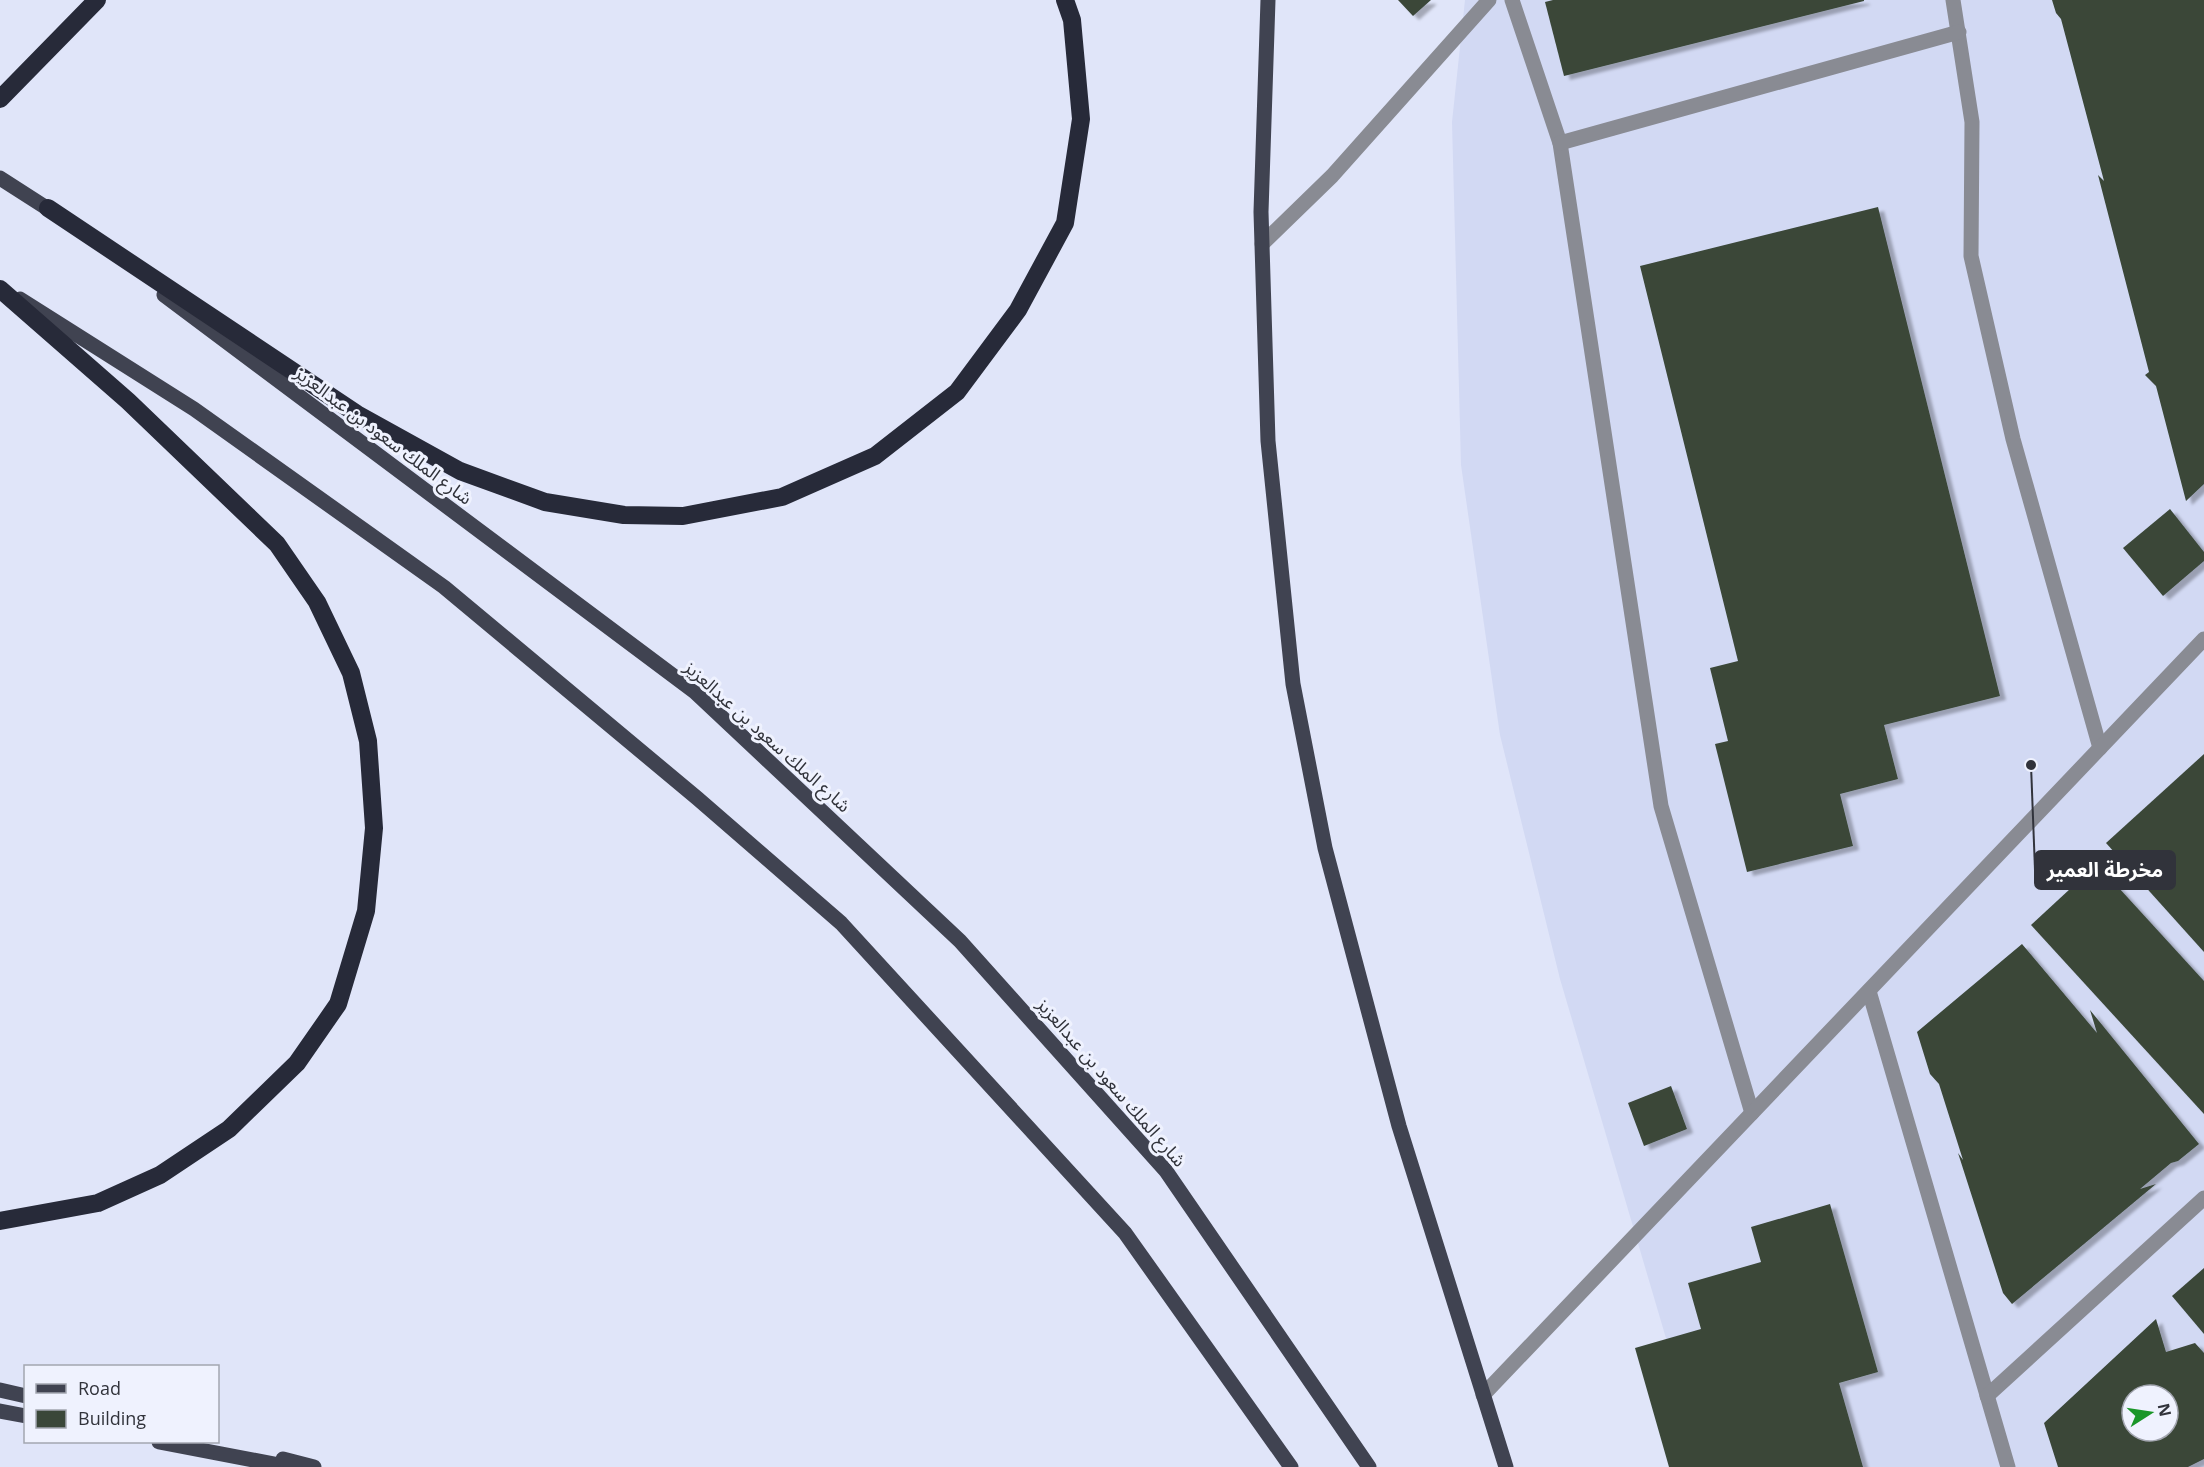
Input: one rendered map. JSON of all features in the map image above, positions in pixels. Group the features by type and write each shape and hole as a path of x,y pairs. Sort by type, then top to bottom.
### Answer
{"highway":[{"path":"0,99 97,0"},
{"path":"80,18 103,0"},
{"path":"48,208 357,414 460,471 545,502 624,515 683,516 782,497 875,456 957,392 1018,310 1065,223 1080,119 1072,21 1065,0"},
{"path":"0,288 128,401 277,544 317,602 351,673 368,741 374,828 366,911 338,1004 297,1063 228,1129 160,1174 98,1203 0,1221"}],"main road":[{"path":"1268,0 1262,244 1268,441 1293,684 1325,848 1393,1102 1506,1467"},
{"name":"شارع الملك سعود بن عبدالعزيز","path":"0,178 48,208 695,692 960,941 1166,1171 1369,1467"},
{"path":"0,288 194,409 444,587 688,790 842,923 1125,1233 1291,1467"},
{"path":"0,1390 24,1396"},
{"path":"0,1411 24,1416"},
{"path":"164,1443 290,1467"},
{"path":"214,1443 314,1467"}],"street":[{"path":"1262,244 1332,176 1489,0"},
{"path":"1512,0 1560,143 1660,806 1752,1113"},
{"path":"1953,0 1972,122 1971,256 2013,439 2100,748"},
{"path":"1560,143 1959,32"},
{"path":"1483,1395 2204,639"},
{"path":"1869,991 2008,1467"},
{"path":"1987,1396 2204,1198"}],"shaded area":[{"path":"1465,0 2204,0 2204,1467 1704,1467 1560,979 1500,735 1461,465 1452,122"}],"building":[{"path":"1398,0 1431,0 1413,16"},
{"path":"1553,0 1864,1 1564,76 1545,2"},
{"path":"2052,0 2204,0 2204,484 2186,501 2156,386 2145,375 2149,372 2098,175 2104,181 2061,19 2056,13"},
{"path":"1878,207 2000,696 1884,725 1898,779 1840,794 1853,846 1747,872 1715,744 1728,741 1710,668 1738,661 1640,266"},
{"path":"2170,509 2204,552 2204,561 2163,596 2123,548"},
{"path":"2204,754 2204,952 2106,843"},
{"path":"2097,864 2204,981 2204,1114 2031,925"},
{"path":"2022,944 2097,1033 2090,1010 2199,1144 2178,1161 2171,1163 2140,1189 2156,1184 2012,1304 2003,1293 1958,1153 1963,1160 1939,1084 1930,1074 1917,1032"},
{"path":"1671,1086 1687,1129 1644,1146 1628,1103"},
{"path":"1830,1204 1878,1372 1839,1383 1863,1467 1669,1467 1635,1348 1701,1329 1688,1283 1761,1262 1751,1227"},
{"path":"2204,1268 2204,1334 2172,1296"},
{"path":"2156,1319 2166,1352 2195,1343 2204,1353 2204,1459 2188,1467 2058,1467 2044,1423"}],"place":[{"name":"مخرطة العمير","path":"2031,765"}]}
